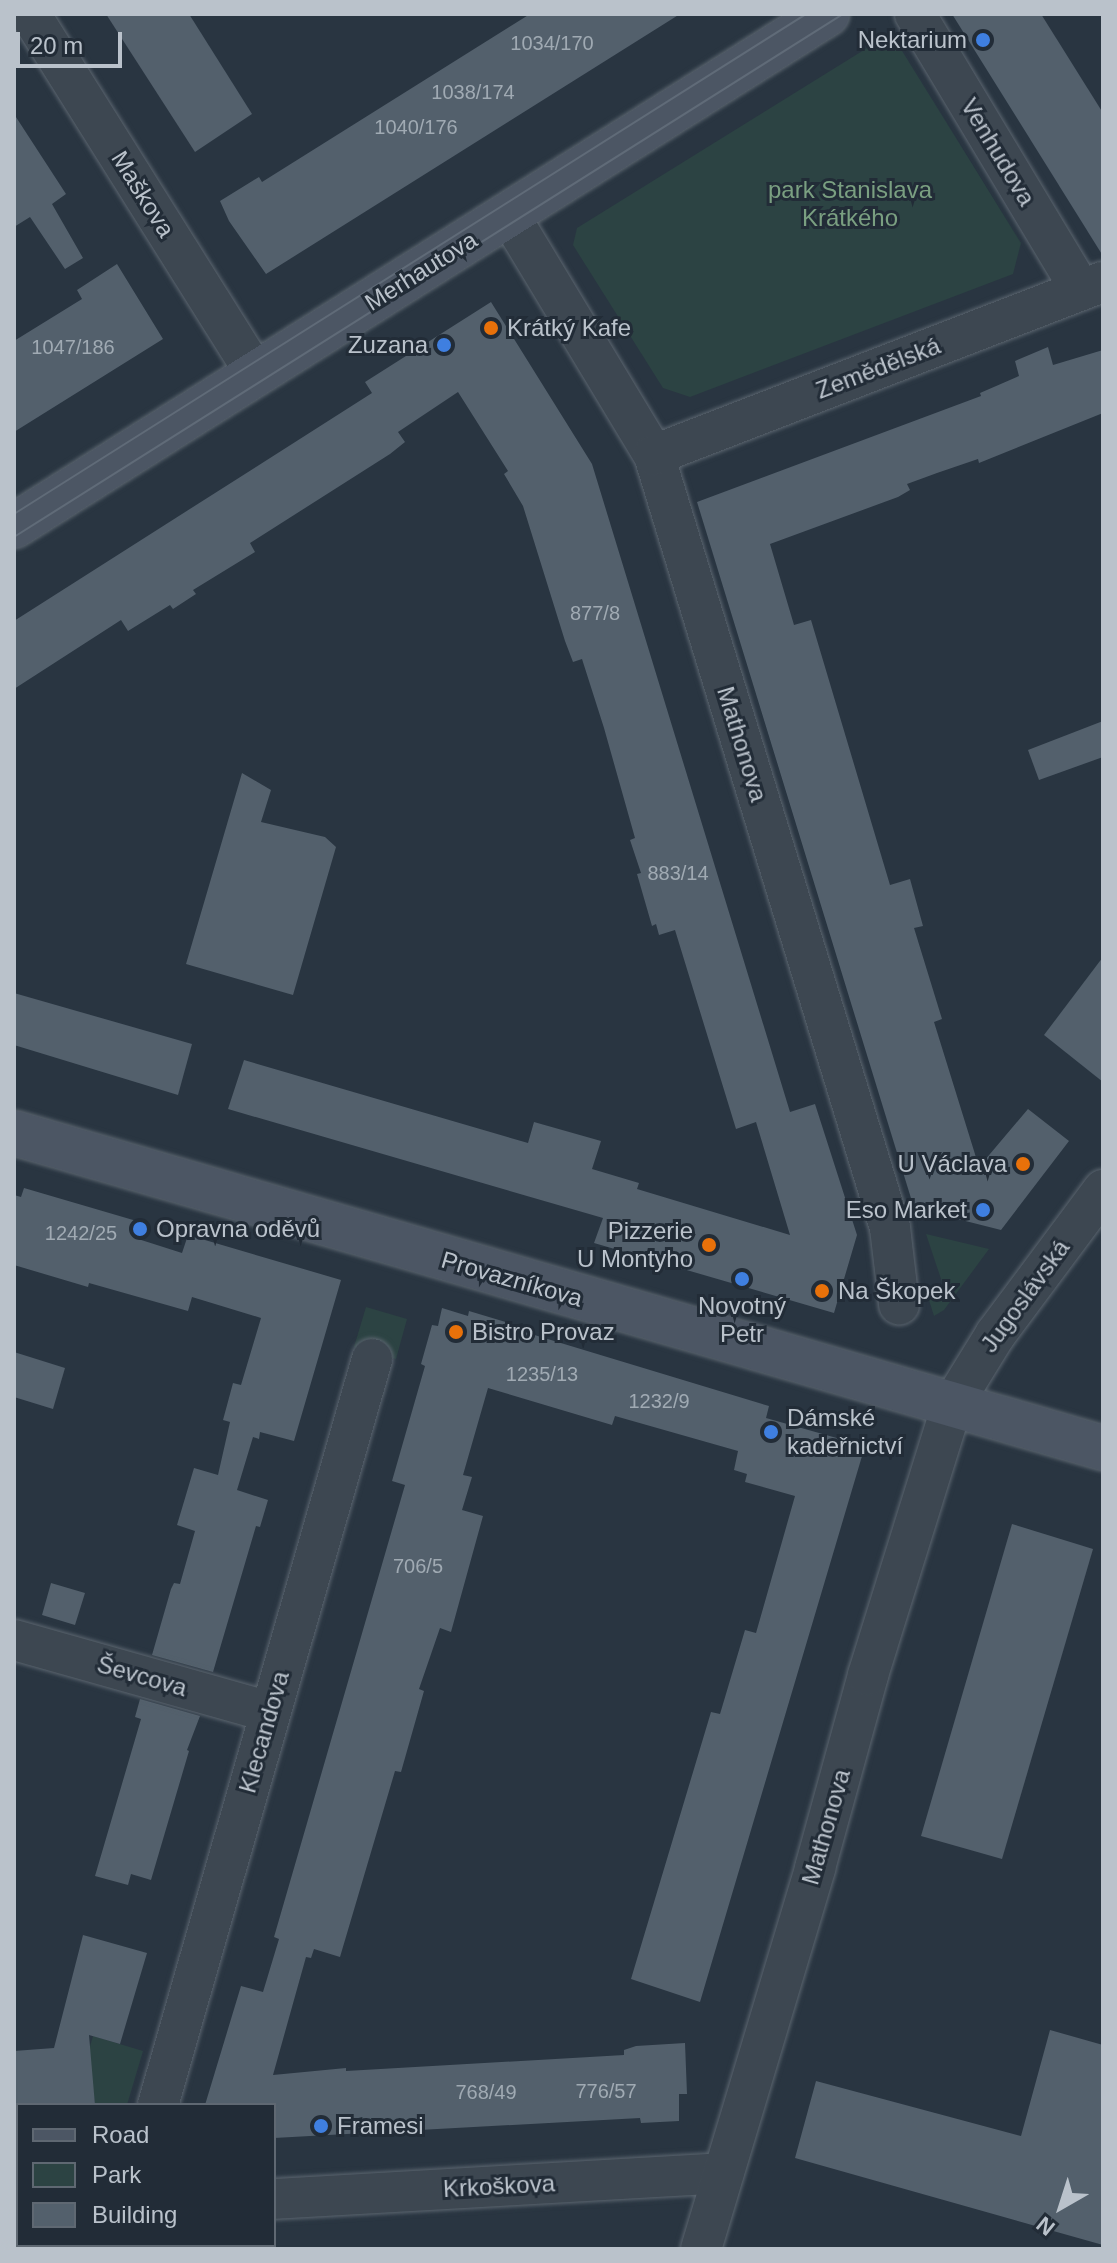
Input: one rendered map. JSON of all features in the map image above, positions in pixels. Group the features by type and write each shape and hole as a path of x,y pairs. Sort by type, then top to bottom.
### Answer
{"main road":[{"name":"Merhautova","path":"14,526 827,14"},
{"name":"Provazníkova","path":"14,1133 1103,1448"}],"street":[{"name":"Maškova","path":"30,14 256,374"},
{"name":"Venhudova","path":"915,14 1092,286"},
{"name":"Mathonova","path":"509,215 654,455 890,1228 899,1304"},
{"name":"Zemědělská","path":"654,455 1092,286"},
{"name":"Jugoslávská","path":"952,1405 995,1335 1103,1190"},
{"name":"Klecandova","path":"159,2103 372,1359"},
{"name":"Mathonova","path":"701,2249 815,1868 868,1675 952,1405"},
{"name":"Ševcova","path":"14,1640 270,1712"},
{"name":"Krkoškova","path":"276,2199 723,2173"}],"green space":[{"name":"park Stanislava Krátkého","path":"880,40 899,46 1021,243 1013,274 690,397 663,388 573,245 577,228"},
{"path":"926,1234 989,1249 944,1310 934,1316 928,1297 945,1291"},
{"path":"366,1307 407,1319 396,1359 354,1347"},
{"path":"93,2036 143,2051 128,2103 95,2103 88,2053"}],"building":[{"path":"106,14 189,14 252,114 195,152"},
{"path":"530,14 680,14 266,274 229,221 220,201 259,177 262,182"},
{"path":"952,14 1041,14 1103,113 1103,256"},
{"path":"14,114 66,194 52,204 83,258 65,269 30,217 14,227"},
{"path":"117,264 163,339 14,432 14,341 82,299 77,290"},
{"path":"491,302 592,464 790,1112 815,1104 857,1235 834,1313 594,1243 603,1218 228,1109 244,1060 528,1143 534,1122 601,1141 592,1169 639,1183 637,1189 790,1235 756,1122 736,1129 675,930 659,935 656,924 652,926 637,874 641,873 630,840 635,838 604,728 582,659 573,662 565,641 523,506 504,474 508,471 458,392 398,432 405,442 390,454 250,543 255,552 193,590 196,594 173,609 170,605 128,631 121,620 14,689 14,621 372,393 365,382"},
{"path":"1048,347 1053,365 1103,350 1103,413 979,463 978,459 907,484 910,490 898,497 770,544 794,625 811,620 890,885 910,879 923,926 914,928 942,1019 934,1022 979,1167 1028,1109 1069,1141 1001,1230 914,1208 697,502 981,396 980,393 1019,376 1015,361"},
{"path":"1103,721 1103,757 1039,780 1028,750"},
{"path":"242,773 271,790 261,822 325,837 336,847 293,995 186,964"},
{"path":"1103,957 1103,1082 1044,1035"},
{"path":"14,993 192,1044 178,1095 14,1045"},
{"path":"24,1188 140,1222 135,1238 182,1253 188,1235 341,1280 294,1441 260,1432 259,1439 253,1437 237,1490 268,1500 260,1527 256,1526 213,1672 152,1655 171,1589 174,1583 180,1584 195,1531 177,1525 194,1468 218,1475 230,1422 223,1420 233,1383 241,1385 261,1318 192,1297 188,1311 14,1265 14,1195 21,1197"},
{"path":"442,1308 468,1316 469,1311 509,1323 508,1327 769,1406 766,1418 865,1446 700,2002 631,1979 711,1712 720,1714 745,1630 756,1633 795,1496 745,1482 747,1474 734,1470 738,1451 615,1416 612,1425 488,1388 463,1475 472,1477 462,1510 483,1516 451,1632 440,1628 419,1689 424,1691 401,1772 395,1771 340,1957 314,1949 311,1958 306,1957 273,2075 346,2068 346,2071 624,2055 624,2050 636,2046 685,2043 687,2094 679,2094 679,2121 641,2123 640,2118 276,2138 276,2103 206,2103 241,1986 263,1992 279,1939 274,1937 405,1485 392,1481 425,1366 421,1364 432,1325 438,1326"},
{"path":"14,1352 65,1368 53,1409 14,1397"},
{"path":"1012,1524 1093,1549 1002,1859 921,1836"},
{"path":"51,1583 85,1593 75,1625 42,1615"},
{"path":"140,1699 200,1716 187,1750 151,1880 131,1874 128,1885 95,1876 141,1719 135,1717"},
{"path":"83,1935 147,1953 120,2044 89,2035 95,2103 14,2105 14,2051 54,2048"},
{"path":"1050,2030 1103,2045 1103,2245 795,2158 816,2081 1021,2136"}],"tram line":[{"path":"14,514 806,14"},
{"path":"14,537 843,14"}],"place":[{"name":"Nektarium","path":"983,40"},
{"name":"Krátký Kafe","path":"491,328"},
{"name":"Zuzana","path":"444,345"},
{"name":"U Václava","path":"1023,1164"},
{"name":"Eso Market","path":"983,1210"},
{"name":"Opravna oděvů","path":"140,1229"},
{"name":"Pizzerie U Montyho","path":"709,1245"},
{"name":"Novotný Petr","path":"742,1279"},
{"name":"Na Škopek","path":"822,1291"},
{"name":"Bistro Provaz","path":"456,1332"},
{"name":"Dámské kadeřnictví","path":"771,1432"},
{"name":"Framesi","path":"321,2126"}]}
